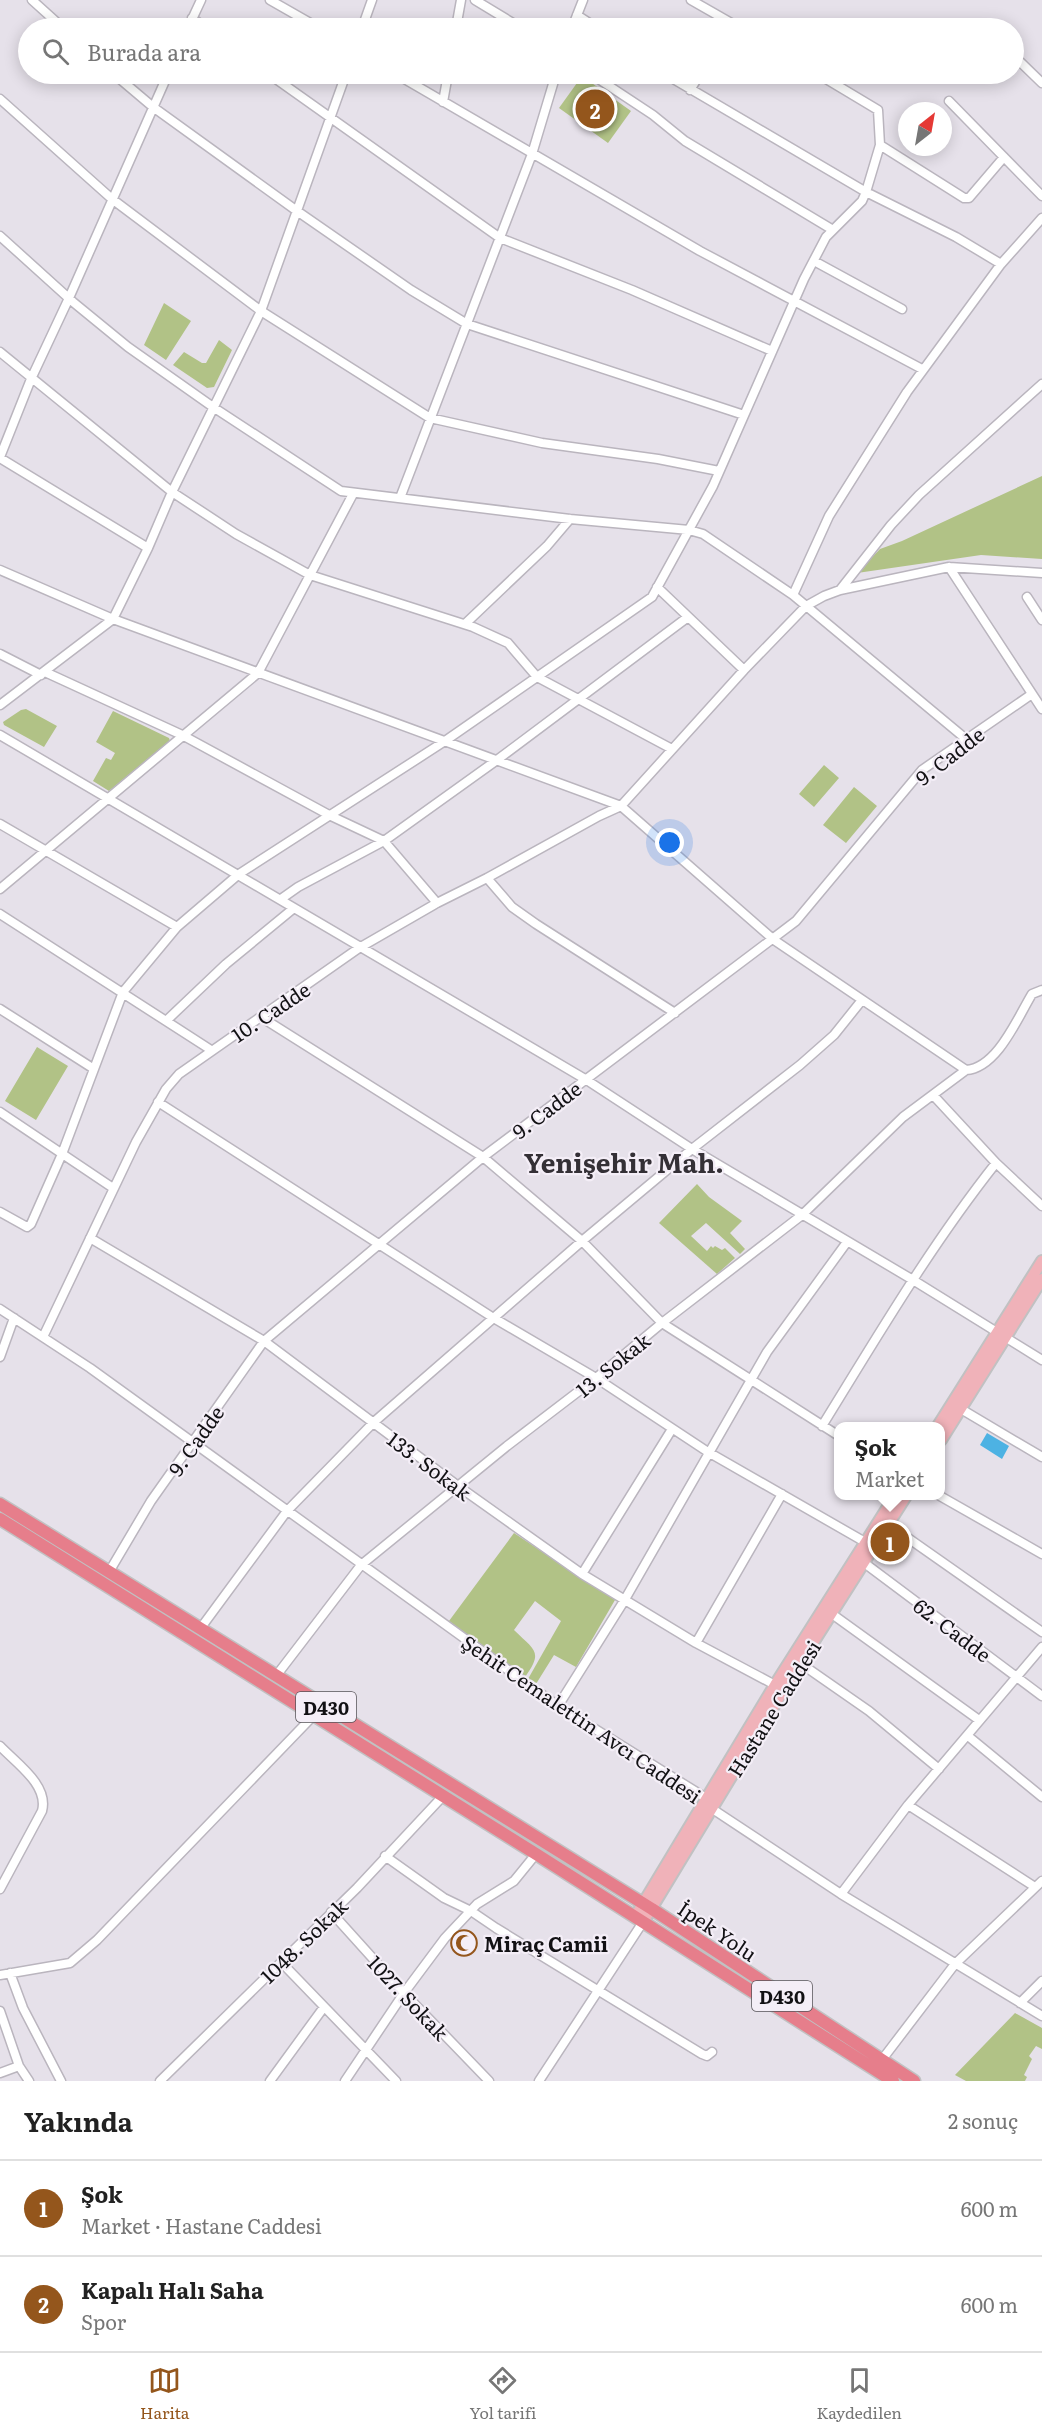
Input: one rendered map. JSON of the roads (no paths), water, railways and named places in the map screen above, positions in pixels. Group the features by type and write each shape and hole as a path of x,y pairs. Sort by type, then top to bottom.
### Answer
{"highway":[{"name":"D430","path":"0,1504 647,1906"},
{"name":"D430","path":"0,1519 536,1854 893,2081"},
{"name":"İpek Yolu","path":"647,1906 914,2081"}],"main road":[{"path":"945,1434 961,1409 1042,1261"},
{"path":"941,1422 1000,1335 1042,1279"},
{"name":"Hastane Caddesi","path":"639,1919 709,1803 775,1685 892,1500"},
{"name":"Hastane Caddesi","path":"709,1803 903,1500"}],"street":[{"path":"192,18 201,0"},
{"path":"270,0 302,18"},
{"path":"366,18 372,0"},
{"path":"458,18 461,0"},
{"path":"475,0 505,18"},
{"path":"576,18 583,0"},
{"path":"691,0 718,18"},
{"path":"33,1 52,18"},
{"path":"577,15 582,18"},
{"path":"1024,66 1042,83"},
{"path":"126,84 153,107 297,211 411,290 467,324 744,415"},
{"path":"148,548 0,457 31,379 163,84"},
{"path":"283,84 500,238 632,290 772,351"},
{"path":"0,705 113,619 148,548 171,492 261,311 342,84"},
{"path":"413,84 700,251 922,369"},
{"path":"443,102 446,84"},
{"path":"400,498 532,154 553,84"},
{"path":"606,84 653,115 685,141 833,230"},
{"path":"681,84 866,192 956,237 1001,264"},
{"path":"690,90 694,84"},
{"path":"0,1212 20,1225 27,1227 31,1224 62,1154 123,992 177,927 239,874 445,741 652,597 719,471 813,261 826,237 862,201 866,192 879,145 878,110 835,84"},
{"path":"0,99 112,199 261,311 430,418 542,443 657,459 719,471"},
{"path":"952,105 1042,195"},
{"path":"879,145 964,198 969,198 1004,157"},
{"path":"793,595 829,516 922,369 1001,264 1042,218"},
{"path":"0,236 128,347 213,407 341,491 570,519 689,530 703,534 793,595 966,739"},
{"path":"813,261 902,309"},
{"path":"0,352 171,492 236,534 310,575 465,624 508,643 537,677 672,749"},
{"path":"840,590 891,525 919,495 1042,384"},
{"path":"0,889 258,673 352,494"},
{"path":"465,624 548,546 570,519"},
{"path":"949,567 1042,709"},
{"path":"621,806 744,670 806,606 840,590 949,567 1042,573"},
{"path":"0,570 113,619 621,806 774,940 966,1070"},
{"path":"657,587 744,670"},
{"path":"1027,597 1042,620"},
{"path":"281,899 298,887 384,841 579,700 688,617"},
{"path":"0,654 182,735 331,816 384,841 437,903"},
{"name":"9. Cadde","path":"109,1572 152,1501 264,1341 483,1157 774,940 796,921 922,770 1032,694"},
{"path":"0,735 585,1079 693,1149 1042,1360"},
{"name":"10. Cadde","path":"43,1337 113,1188 158,1102 178,1074 359,948 437,903 621,806"},
{"path":"0,824 177,927"},
{"path":"487,878 512,907 675,1013"},
{"path":"166,1021 226,964 294,908"},
{"path":"0,914 211,1050"},
{"name":"13. Sokak","path":"276,1676 361,1565 662,1323 802,1215 903,1117 966,1070 978,1070 993,1058 1032,994 1042,990"},
{"path":"200,1629 287,1511 374,1422 582,1241 693,1149 800,1065 834,1035 862,1000"},
{"path":"0,1009 94,1069"},
{"path":"261,1017 483,1157 582,1241 662,1323 834,1433"},
{"path":"933,1095 996,1163 1042,1206"},
{"path":"158,1102 492,1317 596,1378 708,1452 865,1542"},
{"path":"0,1112 113,1188"},
{"path":"822,1426 913,1280 971,1195 996,1163"},
{"name":"133. Sokak","path":"90,1238 264,1341 458,1486 582,1574 696,1642 775,1685"},
{"path":"558,1706 624,1600 767,1352 847,1242"},
{"name":"Şehit Cemalettin Avcı Caddesi","path":"0,1309 193,1442 558,1706 709,1803 841,1894 1042,2016"},
{"path":"0,1357 15,1318"},
{"path":"961,1409 1042,1457"},
{"path":"582,1574 672,1429"},
{"path":"696,1642 782,1494"},
{"path":"945,1499 1042,1554"},
{"path":"888,1524 1042,1632"},
{"name":"62. Cadde","path":"863,1562 1042,1696"},
{"path":"831,1614 979,1720"},
{"path":"841,1894 908,1805 1042,1647"},
{"path":"800,1663 869,1711 939,1769"},
{"path":"0,1975 70,1963 314,1715"},
{"path":"968,1736 1042,1797"},
{"path":"0,1746 40,1788 45,1801 42,1811 0,1889"},
{"name":"1048. Sokak","path":"160,2081 331,1912 443,1796"},
{"path":"881,2061 955,1964 1039,1884 908,1805"},
{"path":"345,2081 445,1938 477,1904 514,1881 536,1854"},
{"path":"386,1856 444,1898 471,1911 702,2054 707,2056 712,2052"},
{"name":"1027. Sokak","path":"331,1912 404,1994 489,2081"},
{"path":"539,2081 639,1919"},
{"path":"281,1962 396,2081"},
{"path":"10,1973 23,2008 61,2081"},
{"path":"1020,2003 1042,1981"},
{"path":"270,2081 324,2007"},
{"path":"0,2011 19,2066 30,2081"},
{"path":"0,2073 19,2066"}],"water":[{"path":"987,1433 1009,1446 1002,1459 980,1445"}],"place":[{"name":"Kapalı Halı Saha","path":"595,109"},
{"name":"Şok","path":"890,1542"},
{"name":"Miraç Camii","path":"464,1943"}],"district":[{"name":"Yenişehir Mah.","path":"624,1161"}]}
